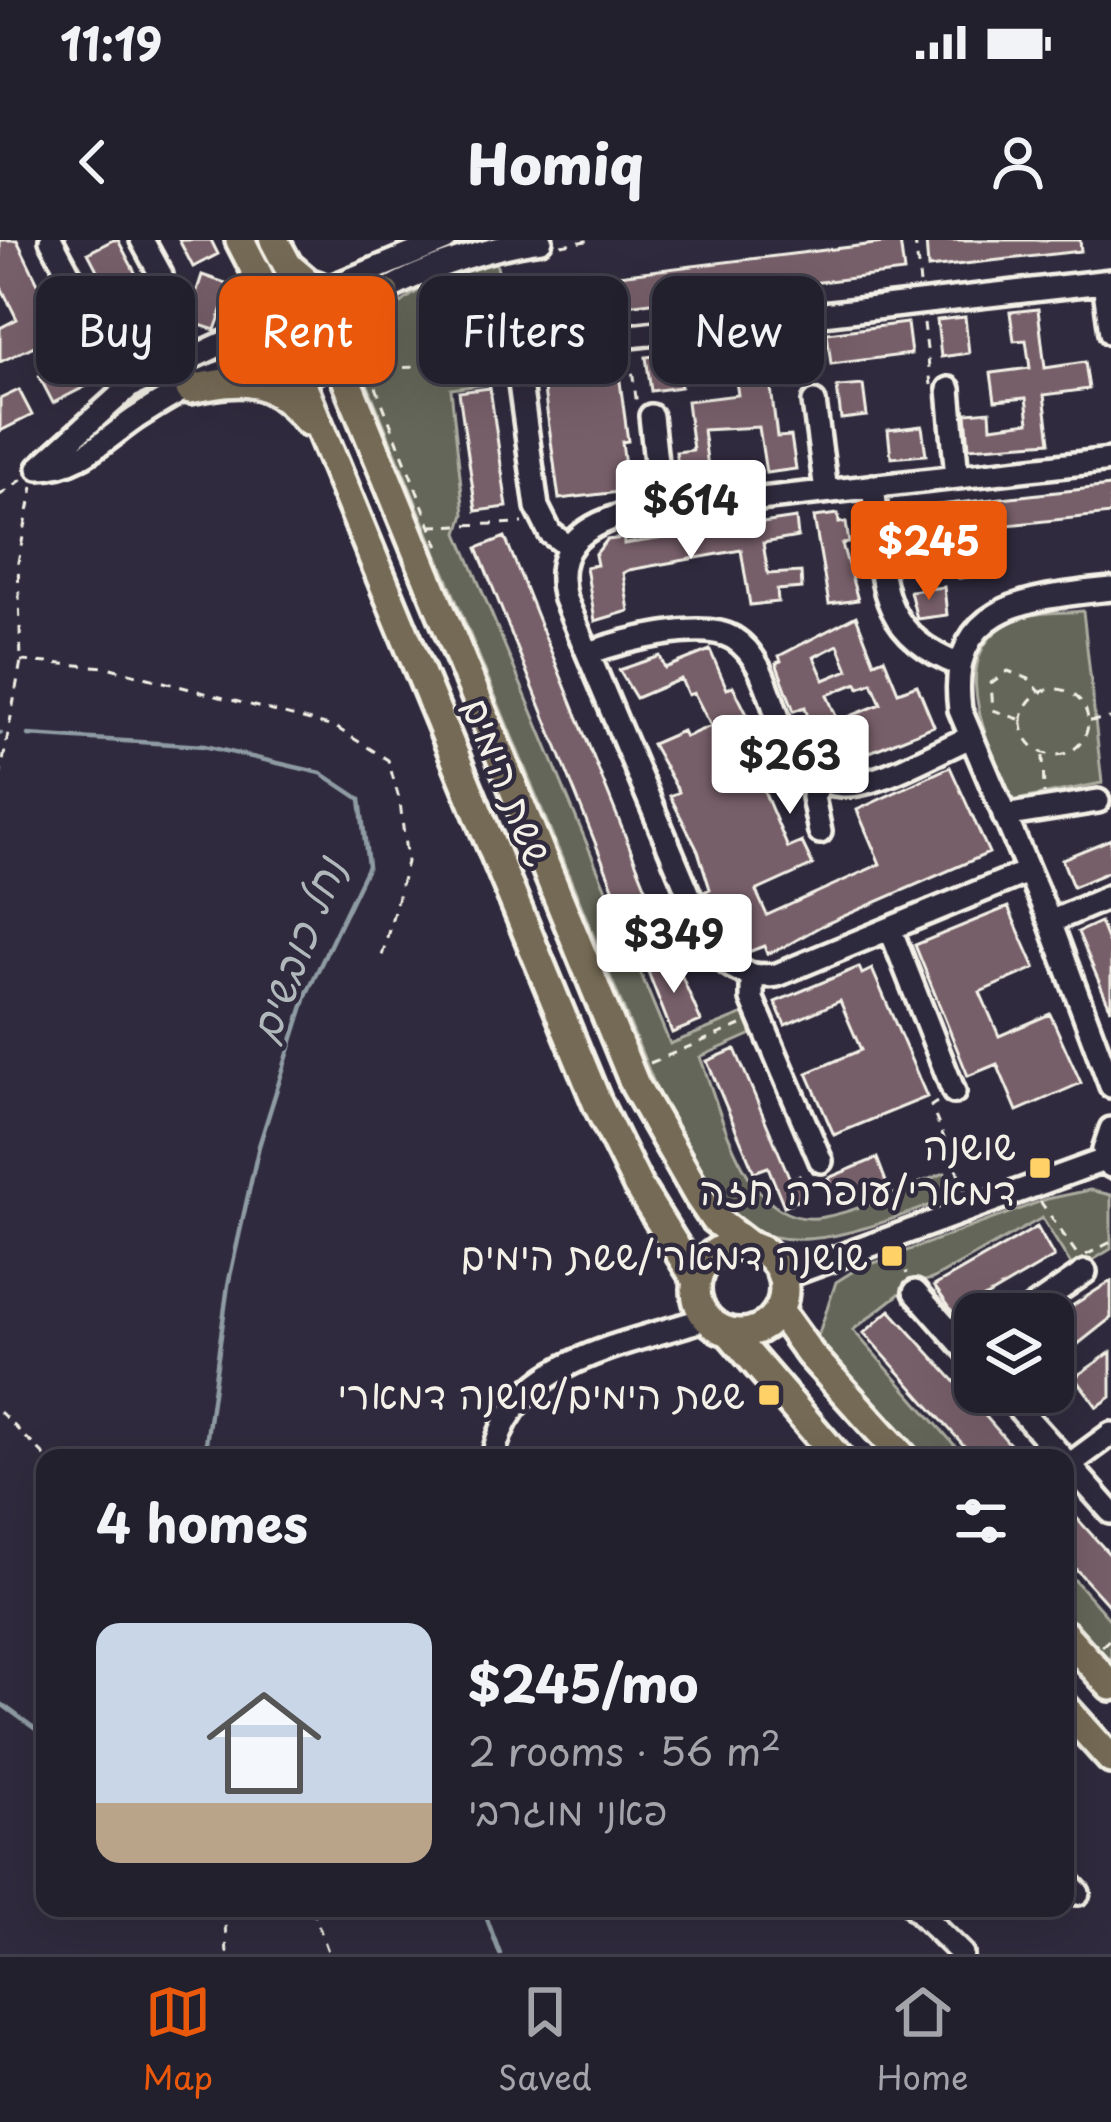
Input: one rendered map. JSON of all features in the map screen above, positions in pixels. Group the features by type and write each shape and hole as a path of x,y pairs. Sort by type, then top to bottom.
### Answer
{"main road":[{"path":"240,240 258,276"},
{"path":"274,240 288,266 301,276"},
{"path":"190,389 234,381 267,385 286,396 326,441"},
{"name":"ששת הימים","path":"298,384 326,441 598,1105 638,1186 697,1281"},
{"name":"ששת הימים","path":"356,384 406,526 630,1071 699,1198 714,1219 748,1245"},
{"path":"718,1325 758,1330 779,1311 784,1277 771,1256 748,1245 735,1245 710,1256 697,1281 700,1307 830,1449"},
{"path":"779,1311 810,1354 896,1449"},
{"path":"1074,1645 1111,1686"},
{"path":"1074,1718 1111,1759"}],"street":[{"path":"51,240 70,276"},
{"path":"142,240 161,276"},
{"path":"346,276 446,240"},
{"path":"395,289 460,259 541,240"},
{"path":"824,314 1107,281 1111,333"},
{"path":"628,337 652,334"},
{"path":"39,468 129,386 219,345"},
{"path":"39,468 62,468 78,460 140,416 219,374"},
{"path":"521,384 543,522 568,546"},
{"path":"949,389 957,477"},
{"path":"814,402 826,490"},
{"path":"651,416 661,508"},
{"path":"1027,872 777,975 752,976 722,961 710,947 560,581 568,546 590,525 661,508 1111,460"},
{"path":"873,485 888,600 896,623 931,654 960,665"},
{"path":"1111,589 1016,603 978,627 960,665 960,710 1050,922 1111,1086"},
{"path":"590,653 698,630 733,638 758,670 794,755 821,780 866,783 971,736"},
{"path":"820,832 813,797 821,780"},
{"path":"1004,816 1099,801"},
{"path":"1050,922 1111,896"},
{"path":"891,931 954,1092"},
{"path":"752,976 752,1000 821,1161"},
{"path":"784,1277 1030,1186 1109,1162 1105,1140 1111,1129"},
{"path":"1054,1293 1085,1272"},
{"path":"915,1292 954,1333"},
{"path":"496,1449 513,1406 542,1377 718,1325"},
{"path":"1023,1413 1055,1449"},
{"path":"1074,1456 1111,1434"},
{"path":"1074,1470 1111,1512"},
{"path":"924,1917 962,1954"}],"path":[{"path":"460,259 463,276"},
{"path":"628,337 640,419 651,416"},
{"path":"814,402 818,384"},
{"path":"0,495 39,468"},
{"path":"0,778 21,661 18,562 39,468"},
{"path":"406,526 543,522"},
{"path":"21,661 107,667 338,728 388,760 400,802 407,862 380,959"},
{"path":"1021,719 993,710 992,683 1008,671 1029,680 1040,692"},
{"path":"1050,689 1072,694 1086,711 1088,722 1074,750 1043,754 1026,740 1021,719 1024,708 1040,692 1050,689"},
{"path":"1088,722 1111,718"},
{"path":"1043,754 1045,807"},
{"path":"630,1071 759,1017"},
{"path":"954,1092 931,1106 972,1208"},
{"path":"1030,1186 1080,1259 1111,1242"},
{"path":"892,1239 915,1292"},
{"path":"0,1412 39,1449"},
{"path":"225,1917 227,1954"},
{"path":"315,1917 329,1954"}],"green space":[{"path":"495,258 499,276 450,276"},
{"path":"419,291 419,384 487,384 451,389 464,514 458,533 670,1044 744,1014 752,1034 700,1057 741,1163 775,1206 797,1217 839,1214 945,1173 956,1196 832,1236 769,1236 741,1224 716,1201 695,1169 666,1112 367,384 395,384 395,310"},
{"path":"1083,611 1102,783 1011,801 977,697 976,671 983,648 999,629 1027,616"},
{"path":"1090,1190 1111,1195 1111,1249 1075,1271 1042,1218 932,1279 912,1284 853,1330 958,1449 912,1449 815,1345 836,1282 855,1270 1047,1199"},
{"path":"1074,1579 1111,1621 1111,1670 1074,1629"}],"building":[{"path":"0,240 17,240 36,279 36,345 0,362 0,328 17,319 0,285"},
{"path":"118,240 137,276 100,276 88,253"},
{"path":"179,240 211,240 218,254 193,267"},
{"path":"926,240 1080,240 1081,251 928,268"},
{"path":"900,241 904,272 824,282 824,276 652,276 652,302 628,305 628,276 610,276"},
{"path":"202,275 219,281 215,330 195,324 195,296"},
{"path":"1038,309 1045,368 1085,362 1089,389 1044,395 1050,442 969,448 966,413 990,411 991,427 1029,422 1026,398 995,401 991,373 1030,368 1026,340 1014,341 1010,312"},
{"path":"965,317 969,353 941,357 937,320"},
{"path":"907,323 911,354 831,364 827,333"},
{"path":"652,356 652,384 681,387 651,391 646,357"},
{"path":"43,384 90,384 53,403"},
{"path":"543,384 620,384 628,491 559,499"},
{"path":"736,384 770,384 777,437 791,436 796,469 766,473 759,427 703,430 710,482 681,486 676,452 693,450 687,401 738,395"},
{"path":"863,385 867,416 841,419 837,387"},
{"path":"490,388 507,507 476,511 459,392"},
{"path":"19,390 32,415 0,431 0,399"},
{"path":"922,426 926,455 891,458 888,430"},
{"path":"1111,486 1111,514 988,527 994,574 959,578 954,532 905,538 902,509"},
{"path":"838,514 839,523 846,522 849,543 842,544 858,600 829,604 814,517"},
{"path":"796,518 798,537 763,543 768,574 801,572 802,588 777,590 778,602 750,605 741,550 629,570 623,573 629,611 595,621 586,567 597,565 595,555 607,540 624,538 624,544"},
{"path":"505,537 667,940 639,952 477,548"},
{"path":"944,587 947,615 917,619 910,591"},
{"path":"856,616 874,662 884,658 898,692 917,685 934,726 843,763 836,746 819,754 805,707 794,711 776,663 781,661 779,656","holes":["838,645 848,670 824,680 814,657","857,683 859,688 872,683 881,704 838,721 827,695"]},
{"path":"710,650 775,771 767,775 772,787 764,791 788,848 802,842 813,865 756,891 767,915 880,864 857,810 950,767 989,853 767,954 764,946 743,954 735,934 750,928 741,906 723,914 720,907 713,910 704,892 710,889 698,851 670,796 679,792 652,744 682,731 685,737 711,726 681,679 636,698 619,670 660,656 665,668"},
{"path":"1111,839 1111,871 1073,887 1062,859"},
{"path":"1008,907 1035,968 980,992 999,1036 1050,1014 1081,1083 1017,1111 997,1064 968,1076 915,945"},
{"path":"1100,922 1111,949 1111,1010 1078,932"},
{"path":"674,958 701,1021 672,1033 647,969"},
{"path":"859,967 862,974 872,969 927,1097 834,1135 807,1073 861,1050 840,1001 785,1025 775,1002"},
{"path":"735,1049 790,1179 799,1176 807,1197 784,1206 768,1167 754,1172 707,1061"},
{"path":"877,1158 888,1187 840,1206 828,1178"},
{"path":"1037,1227 1054,1257 993,1293 954,1293 954,1314 934,1286"},
{"path":"1111,1281 1111,1318 1074,1347 1074,1305"},
{"path":"890,1310 954,1380 954,1413 983,1413 1014,1449 967,1449 864,1333"},
{"path":"1111,1352 1111,1397 1097,1407 1075,1377"},
{"path":"1074,1515 1111,1556 1111,1608 1074,1567"}],"waterway":[{"name":"נחל כובשים","path":"28,735 204,746 321,773 360,799 368,866 307,993 259,1146 228,1285 205,1449"},
{"path":"0,1703 36,1729"},
{"name":"נחל כובשים","path":"486,1917 500,1954"}],"place":[{"name":"שושנה דמארי/עופרה חזה","path":"1040,1168"},
{"name":"שושנה דמארי/ששת הימים","path":"892,1256"},
{"name":"ששת הימים/שושנה דמארי","path":"769,1395"}]}
